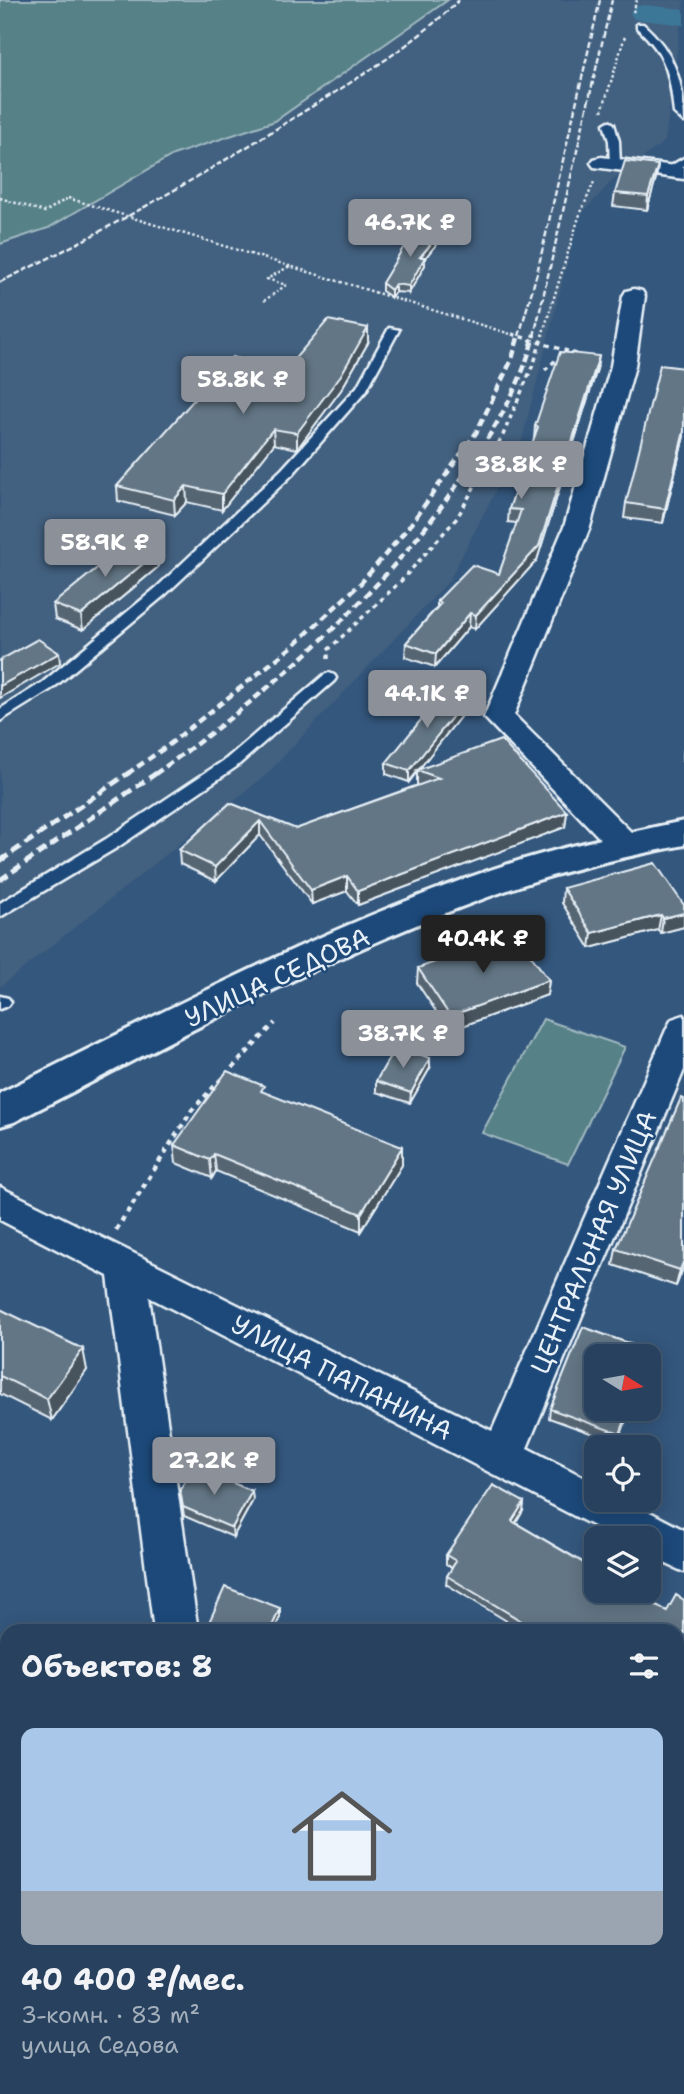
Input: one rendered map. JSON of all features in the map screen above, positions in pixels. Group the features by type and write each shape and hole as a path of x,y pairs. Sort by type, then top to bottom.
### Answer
{"street":[{"path":"608,164 679,168"},
{"path":"623,843 511,742 499,717 577,527 624,366 634,296"},
{"name":"УЛИЦА СЕДОВА","path":"0,1111 333,947 504,878 623,843 684,834"},
{"name":"ЦЕНТРАЛЬНАЯ УЛИЦА","path":"502,1457 684,1028"},
{"name":"УЛИЦА ПАПАНИНА","path":"0,1202 684,1552"},
{"path":"113,1262 175,1624"}],"lane":[{"path":"640,26 661,42 672,66 679,113 684,119"},
{"path":"608,164 614,141 609,124"},
{"path":"0,716 48,685 161,591 287,472 362,388 393,330"},
{"path":"0,911 112,843 232,763 329,678"}],"path":[{"path":"633,12 637,0"},
{"path":"329,678 328,650 401,581 457,518 503,435 535,360 579,217 608,164 602,107 625,36"},
{"path":"0,198 45,212 68,198 584,356 574,365"},
{"path":"264,301 286,285 267,279 290,266"},
{"path":"545,370 557,359 565,362"},
{"path":"113,1262 192,1110 275,1023"}],"shaded area":[{"path":"448,0 684,0 665,141 612,181 579,217 522,440 449,581 265,776 0,987 0,244 48,228 173,155 275,121"}],"green space":[{"path":"0,0 448,0 275,121 173,155 48,228 0,244"},
{"path":"543,1019 625,1047 568,1164 482,1133"}],"building":[{"path":"625,161 658,165 648,196 615,193"},
{"path":"415,228 440,233 420,257 425,257 409,286 395,284 391,290 382,283"},
{"path":"328,320 368,328 341,375 297,433 273,429 222,494 186,486 174,500 117,486 232,357 286,369"},
{"path":"560,352 599,356 539,546 476,615 470,613 436,654 406,643 441,603 437,601 472,565 499,574 521,510 509,509 538,427 535,426"},
{"path":"660,365 684,368 684,431 665,509 626,503"},
{"path":"129,542 156,553 81,615 53,604"},
{"path":"38,639 59,653 0,686 0,660"},
{"path":"445,690 468,697 409,771 386,763"},
{"path":"501,740 567,812 358,891 347,876 311,890 260,821 215,867 179,850 230,803 296,829 439,778 417,770"},
{"path":"655,863 684,905 684,913 663,918 661,915 592,933 563,888"},
{"path":"515,934 549,980 450,1016 418,968"},
{"path":"396,1046 430,1058 411,1093 376,1081"},
{"path":"227,1071 264,1086 261,1091 402,1147 361,1214 214,1154 210,1160 174,1145"},
{"path":"681,1098 684,1099 684,1260 680,1270 616,1249"},
{"path":"0,1309 83,1349 47,1399 0,1376"},
{"path":"583,1327 630,1344 584,1344 584,1421 625,1421 620,1434 550,1409"},
{"path":"193,1466 252,1491 232,1528 183,1507 180,1490"},
{"path":"493,1485 524,1502 512,1521 584,1563 584,1603 653,1603 667,1611 676,1595 684,1600 684,1624 526,1624 447,1576 456,1561 446,1555"},
{"path":"225,1587 280,1608 273,1624 208,1624"}],"waterway":[{"path":"644,13 684,17"}],"railway":[{"path":"0,282 116,223 266,135 384,60 423,32 459,0"},
{"path":"519,336 537,273 600,0"},
{"path":"534,336 612,0"},
{"path":"127,774 166,747 294,645 360,584 408,528 476,433 512,359 519,334"},
{"path":"155,774 246,706 289,669 371,591 408,549 443,504 493,429 518,383 534,334"},
{"path":"0,861 130,772"},
{"path":"0,880 158,772"}]}
